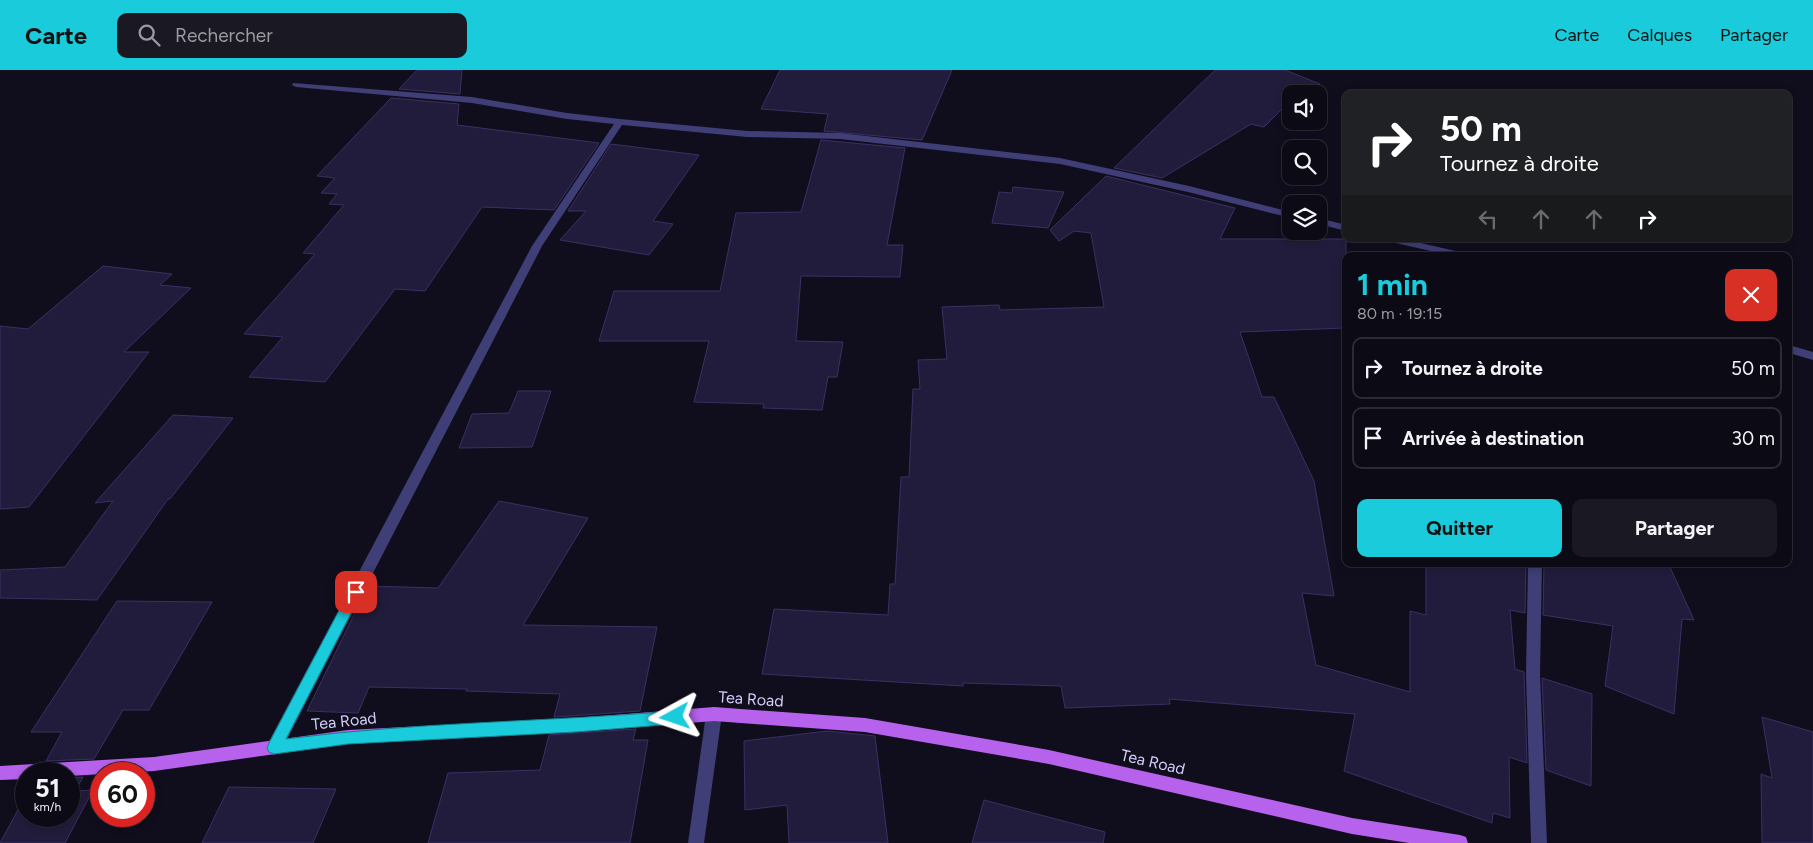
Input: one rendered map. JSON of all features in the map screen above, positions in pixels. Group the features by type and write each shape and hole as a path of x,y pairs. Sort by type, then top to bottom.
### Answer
{"main road":[{"name":"Tea Road","path":"0,773 154,764 348,737 576,725 714,714 865,726 1049,757 1352,826 1460,843"}],"street":[{"path":"296,85 472,100 567,116 620,122 747,134 840,136 1060,162 1189,189 1282,213"},
{"path":"274,748 537,246 620,122"},
{"path":"1327,224 1342,227"},
{"path":"1404,242 1448,252"},
{"path":"1792,350 1813,356"},
{"path":"1535,567 1533,674 1539,843"},
{"path":"696,843 714,714"}],"building":[{"path":"417,70 462,70 460,94 399,89"},
{"path":"780,70 952,70 922,140 824,131 828,114 761,109"},
{"path":"1215,70 1285,70 1320,84 1282,85 1282,109 1264,127 1251,124 1162,178 1114,168"},
{"path":"391,98 459,104 457,125 599,143 554,210 482,207 425,291 395,289 325,382 249,377 283,337 244,334 315,254 303,253 344,205 329,204 337,194 321,193 335,178 317,176"},
{"path":"821,140 905,148 887,245 903,245 900,277 801,276 796,341 843,342 837,377 828,377 822,410 763,408 764,404 694,402 709,341 599,341 614,291 720,291 736,213 801,212"},
{"path":"611,144 699,155 653,221 673,224 649,255 560,240 586,211 568,211"},
{"path":"1106,176 1235,208 1220,239 1342,239 1342,242 1346,242 1346,252 1342,252 1342,328 1240,332 1262,397 1274,397 1314,481 1334,596 1302,593 1316,665 1410,692 1410,611 1426,615 1426,567 1526,567 1525,613 1510,610 1515,669 1524,672 1527,763 1509,757 1510,818 1493,813 1492,823 1344,771 1355,714 1169,699 1170,704 1065,708 1061,686 963,683 963,686 762,674 774,609 888,615 890,584 895,584 901,477 909,477 913,389 920,389 918,360 947,359 942,307 999,305 1000,310 1104,307 1091,233 1074,231 1059,241 1050,230"},
{"path":"1013,187 1064,192 1048,228 992,223 999,192 1012,193"},
{"path":"103,266 172,274 160,285 191,288 124,352 149,352 29,507 0,509 0,326 28,329"},
{"path":"518,391 551,391 532,447 459,448 472,414 509,413"},
{"path":"173,415 233,418 170,499 168,499 97,600 0,598 0,570 65,567 113,501 95,503"},
{"path":"499,501 588,518 523,625 657,627 640,711 554,717 560,694 466,691 467,689 369,687 358,713 307,711 368,586 438,588"},
{"path":"1544,567 1670,567 1694,620 1682,619 1674,714 1605,686 1613,626 1543,615"},
{"path":"117,601 212,602 149,710 123,710 94,759 46,761 62,732 31,732"},
{"path":"1542,678 1592,694 1591,786 1546,770"},
{"path":"1762,717 1813,732 1813,843 1762,843 1761,774 1772,778"},
{"path":"636,729 633,740 648,740 630,843 428,843 448,773 540,770 549,735"},
{"path":"827,731 875,736 888,843 789,843 787,805 745,810 744,741"},
{"path":"229,787 336,789 313,843 202,843"},
{"path":"90,790 90,796 80,815 80,791"},
{"path":"984,800 1105,832 1103,843 972,843"},
{"path":"15,815 15,827 73,827 65,843 0,843"}],"route":[{"path":"356,592 274,748 348,737 576,725 675,717"}]}
